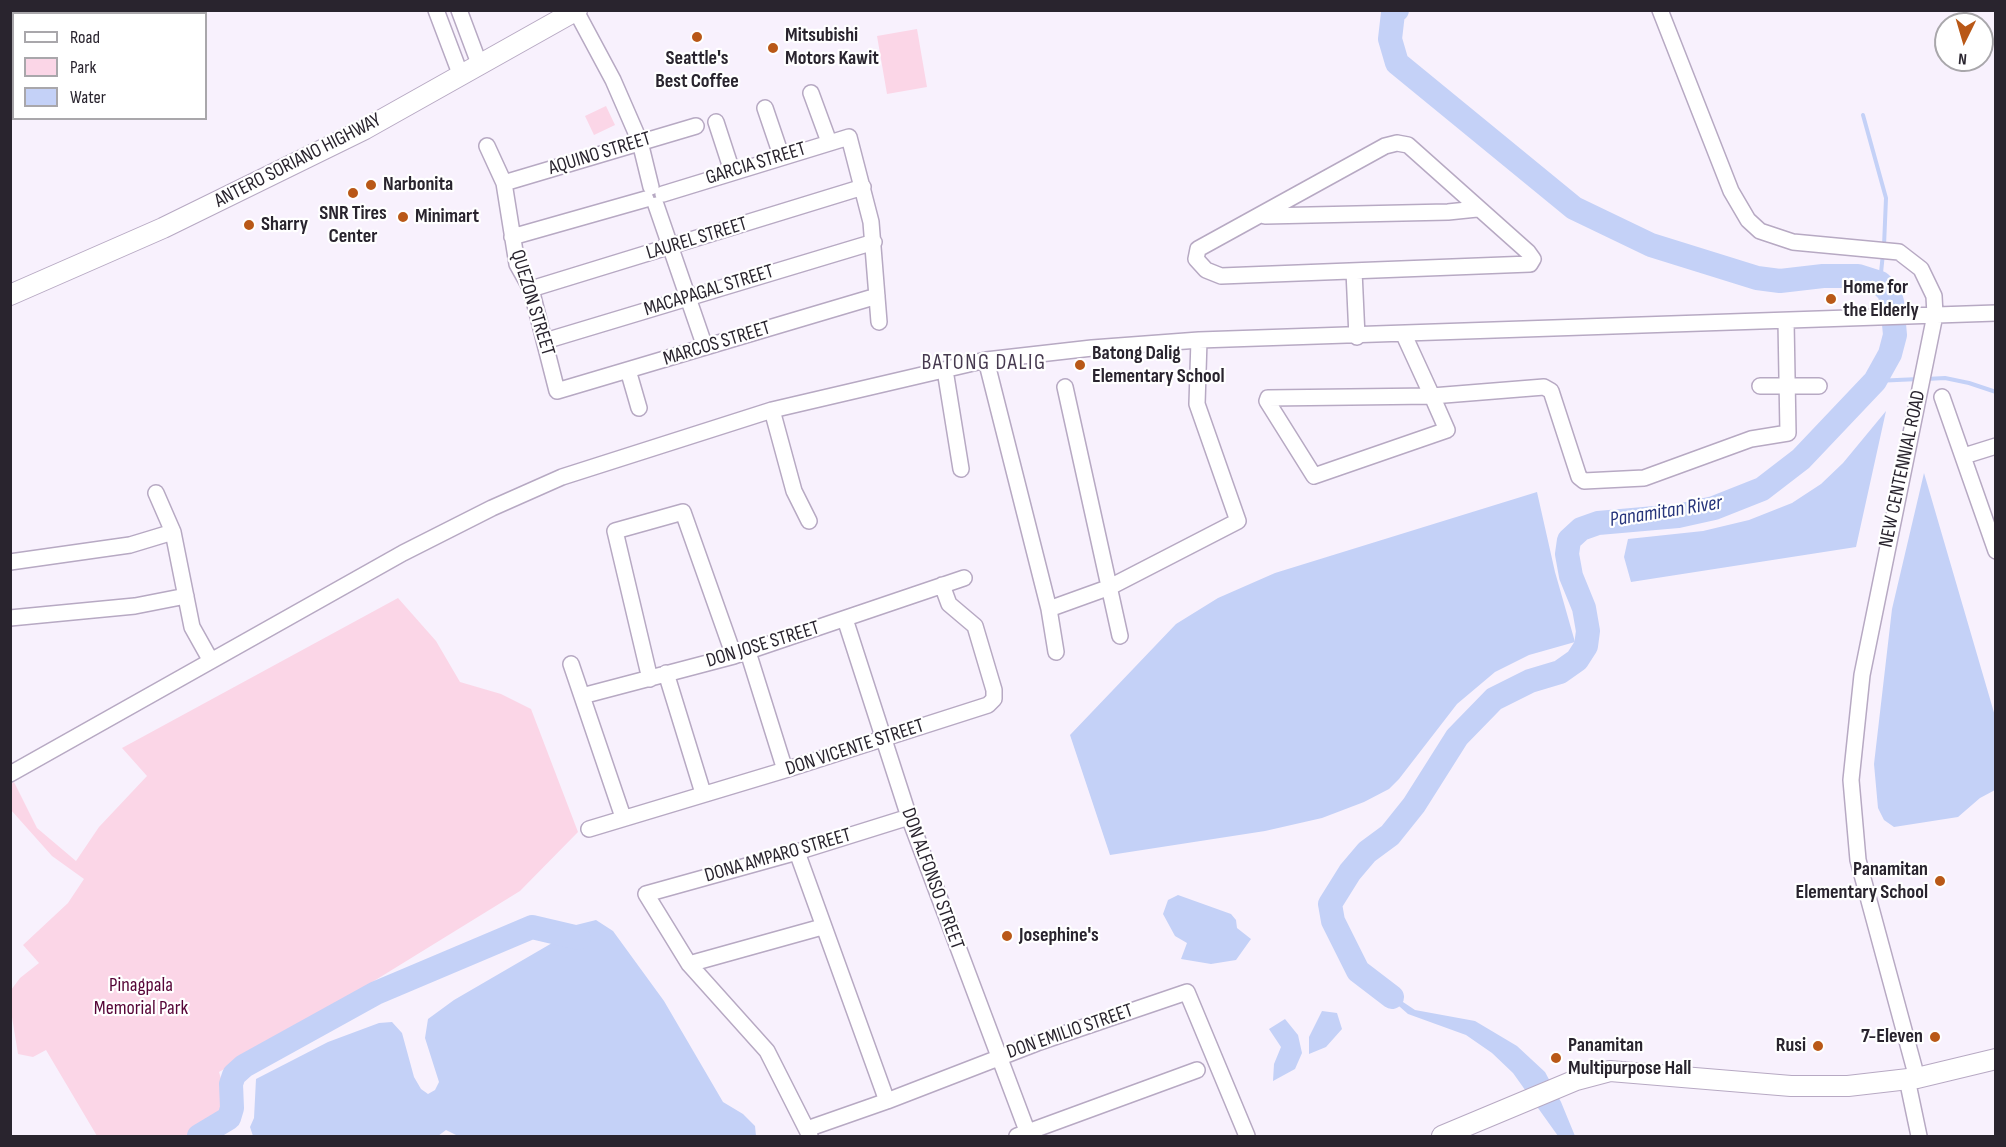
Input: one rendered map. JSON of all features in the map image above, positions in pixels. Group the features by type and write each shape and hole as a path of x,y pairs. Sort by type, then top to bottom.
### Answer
{"main road":[{"name":"ANTERO SORIANO HIGHWAY","path":"10,295 200,211 365,129 576,11"},
{"path":"1442,1137 1558,1087 1594,1075 1618,1071 1791,1086 1848,1086 1912,1078 1995,1059"}],"street":[{"path":"436,10 461,75"},
{"path":"459,10 480,66"},
{"name":"NEW CENTENNIAL ROAD","path":"1660,10 1731,191 1748,220 1760,231 1793,242 1884,248 1914,262 1927,277 1934,296 1935,315 1920,394 1862,675 1856,714 1851,789 1858,860 1912,1078 1919,1137"},
{"path":"576,11 613,80 640,142 654,196 705,347"},
{"path":"811,93 829,142"},
{"path":"765,108 781,155"},
{"path":"716,122 732,171"},
{"name":"AQUINO STREET","path":"504,183 696,126"},
{"name":"GARCIA STREET","path":"512,237 654,196 781,155 849,137 863,187"},
{"path":"1397,143 1408,146 1477,208 1528,252 1533,259 1530,264 1215,275 1196,259 1198,249 1262,216 1385,146 1397,143"},
{"name":"QUEZON STREET","path":"487,146 504,183 517,264 531,289 557,391"},
{"path":"863,187 874,242 879,322"},
{"name":"LAUREL STREET","path":"531,289 863,187"},
{"path":"1262,216 1448,212 1477,208"},
{"name":"MACAPAGAL STREET","path":"545,341 874,242"},
{"path":"1354,271 1357,337"},
{"name":"MARCOS STREET","path":"557,391 877,296"},
{"path":"10,774 403,553 492,508 572,474 772,410 986,360 1092,348 1199,340 1357,337 1995,313"},
{"path":"1404,335 1432,396 1447,430 1314,476 1267,401 1268,398 1432,396 1544,387 1551,391 1579,477 1584,481 1644,478 1751,440 1788,433 1786,321"},
{"path":"1049,609 1110,587 1238,521 1197,404 1199,340"},
{"path":"986,360 1049,609 1056,652"},
{"path":"628,370 639,408"},
{"path":"945,370 961,469"},
{"path":"1760,386 1819,386"},
{"path":"1065,387 1120,636"},
{"path":"1942,397 1995,551"},
{"path":"772,410 794,491 809,521"},
{"path":"1964,456 1995,446"},
{"path":"156,493 173,532 192,627 211,661"},
{"path":"650,679 615,531 683,512 785,770"},
{"path":"10,562 130,545 173,532"},
{"name":"DON JOSE STREET","path":"582,696 741,654 964,578"},
{"name":"DON VICENTE STREET","path":"589,829 785,770 988,705 994,699 994,690 975,626 949,604 942,585"},
{"path":"10,618 135,606 186,596"},
{"name":"DON ALFONSO STREET","path":"845,619 909,817 1024,1135"},
{"path":"571,664 623,817"},
{"path":"666,673 704,793"},
{"name":"DONA AMPARO STREET","path":"689,964 646,894 797,852 909,817"},
{"path":"797,852 822,927 887,1101"},
{"path":"808,1133 767,1051 689,964 822,927"},
{"name":"DON EMILIO STREET","path":"808,1133 998,1058 1187,992 1246,1137"},
{"path":"1024,1135 1197,1070"}],"green space":[{"path":"917,29 927,87 887,94 877,36"},
{"path":"606,106 615,125 594,135 585,116"},
{"name":"Pinagpala Memorial Park","path":"398,598 436,641 460,682 501,694 531,709 578,832 520,891 309,1021 219,1072 227,1100 226,1113 186,1136 97,1136 46,1050 33,1057 18,1054 11,1011 11,990 20,978 39,963 23,945 68,903 84,879 52,856 11,810 11,784 14,782 37,828 76,861 99,827 147,776 122,748"}],"water":[{"path":"1886,411 1856,547 1631,582 1624,557 1628,539 1703,531 1749,520 1792,503 1821,484 1843,463"},
{"path":"1924,473 1995,716 1995,790 1980,798 1958,817 1894,827 1884,820 1878,808 1874,764 1892,609"},
{"path":"1537,492 1555,572 1575,642 1529,655 1495,672 1457,704 1389,789 1364,802 1322,818 1265,831 1110,855 1070,735 1176,624 1218,598 1275,573"},
{"path":"1178,895 1231,914 1236,920 1237,928 1251,939 1236,960 1211,964 1181,959 1187,943 1175,936 1163,914 1168,900"},
{"path":"596,920 613,931 664,1001 723,1102 743,1114 755,1126 756,1136 458,1136 446,1130 438,1136 253,1136 250,1127 254,1118 256,1079 328,1042 379,1023 392,1022 402,1033 414,1077 421,1089 428,1094 435,1090 439,1082 425,1038 428,1019 454,1000 559,939 576,925"},
{"path":"1367,978 1415,1010 1475,1021 1517,1046 1545,1072 1575,1136 1558,1136 1513,1073 1492,1053 1466,1035 1408,1014"},
{"path":"1322,1011 1337,1013 1342,1029 1326,1047 1309,1054 1309,1037"},
{"path":"1285,1019 1298,1035 1302,1053 1295,1069 1273,1081 1274,1064 1281,1047 1269,1029"}],"waterway":[{"name":"Panamitan River","path":"1392,997 1358,971 1333,921 1330,904 1350,872 1367,852 1390,835 1414,805 1457,737 1494,699 1530,681 1560,672 1577,660 1586,646 1588,631 1584,608 1571,576 1567,554 1569,540 1581,529 1598,523 1678,516 1714,508 1762,489 1801,459 1875,381 1890,354 1895,335 1892,302 1889,292 1880,283 1858,276 1823,276 1780,281 1757,278 1651,245 1574,208 1397,63 1390,39 1393,13 1397,10"},
{"path":"1863,115 1886,198 1884,246"},
{"path":"1880,283 1883,253"},
{"path":"1926,379 1945,378 1996,392"},
{"path":"1875,381 1919,379"},
{"path":"199,1136 229,1118 232,1108 231,1084 234,1075 244,1066 376,993 532,927 579,938"}],"place":[{"name":"Seattle's Best Coffee","path":"697,37"},
{"name":"Mitsubishi Motors Kawit","path":"773,48"},
{"name":"Narbonita","path":"371,185"},
{"name":"SNR Tires Center","path":"353,193"},
{"name":"Minimart","path":"403,217"},
{"name":"Sharry","path":"249,225"},
{"name":"Home for the Elderly","path":"1831,299"},
{"name":"Batong Dalig Elementary School","path":"1080,365"},
{"name":"Panamitan Elementary School","path":"1940,881"},
{"name":"Josephine's","path":"1007,936"},
{"name":"7-Eleven","path":"1935,1037"},
{"name":"Rusi","path":"1818,1046"},
{"name":"Panamitan Multipurpose Hall","path":"1556,1058"}],"district":[{"name":"BATONG DALIG","path":"984,363"}]}
